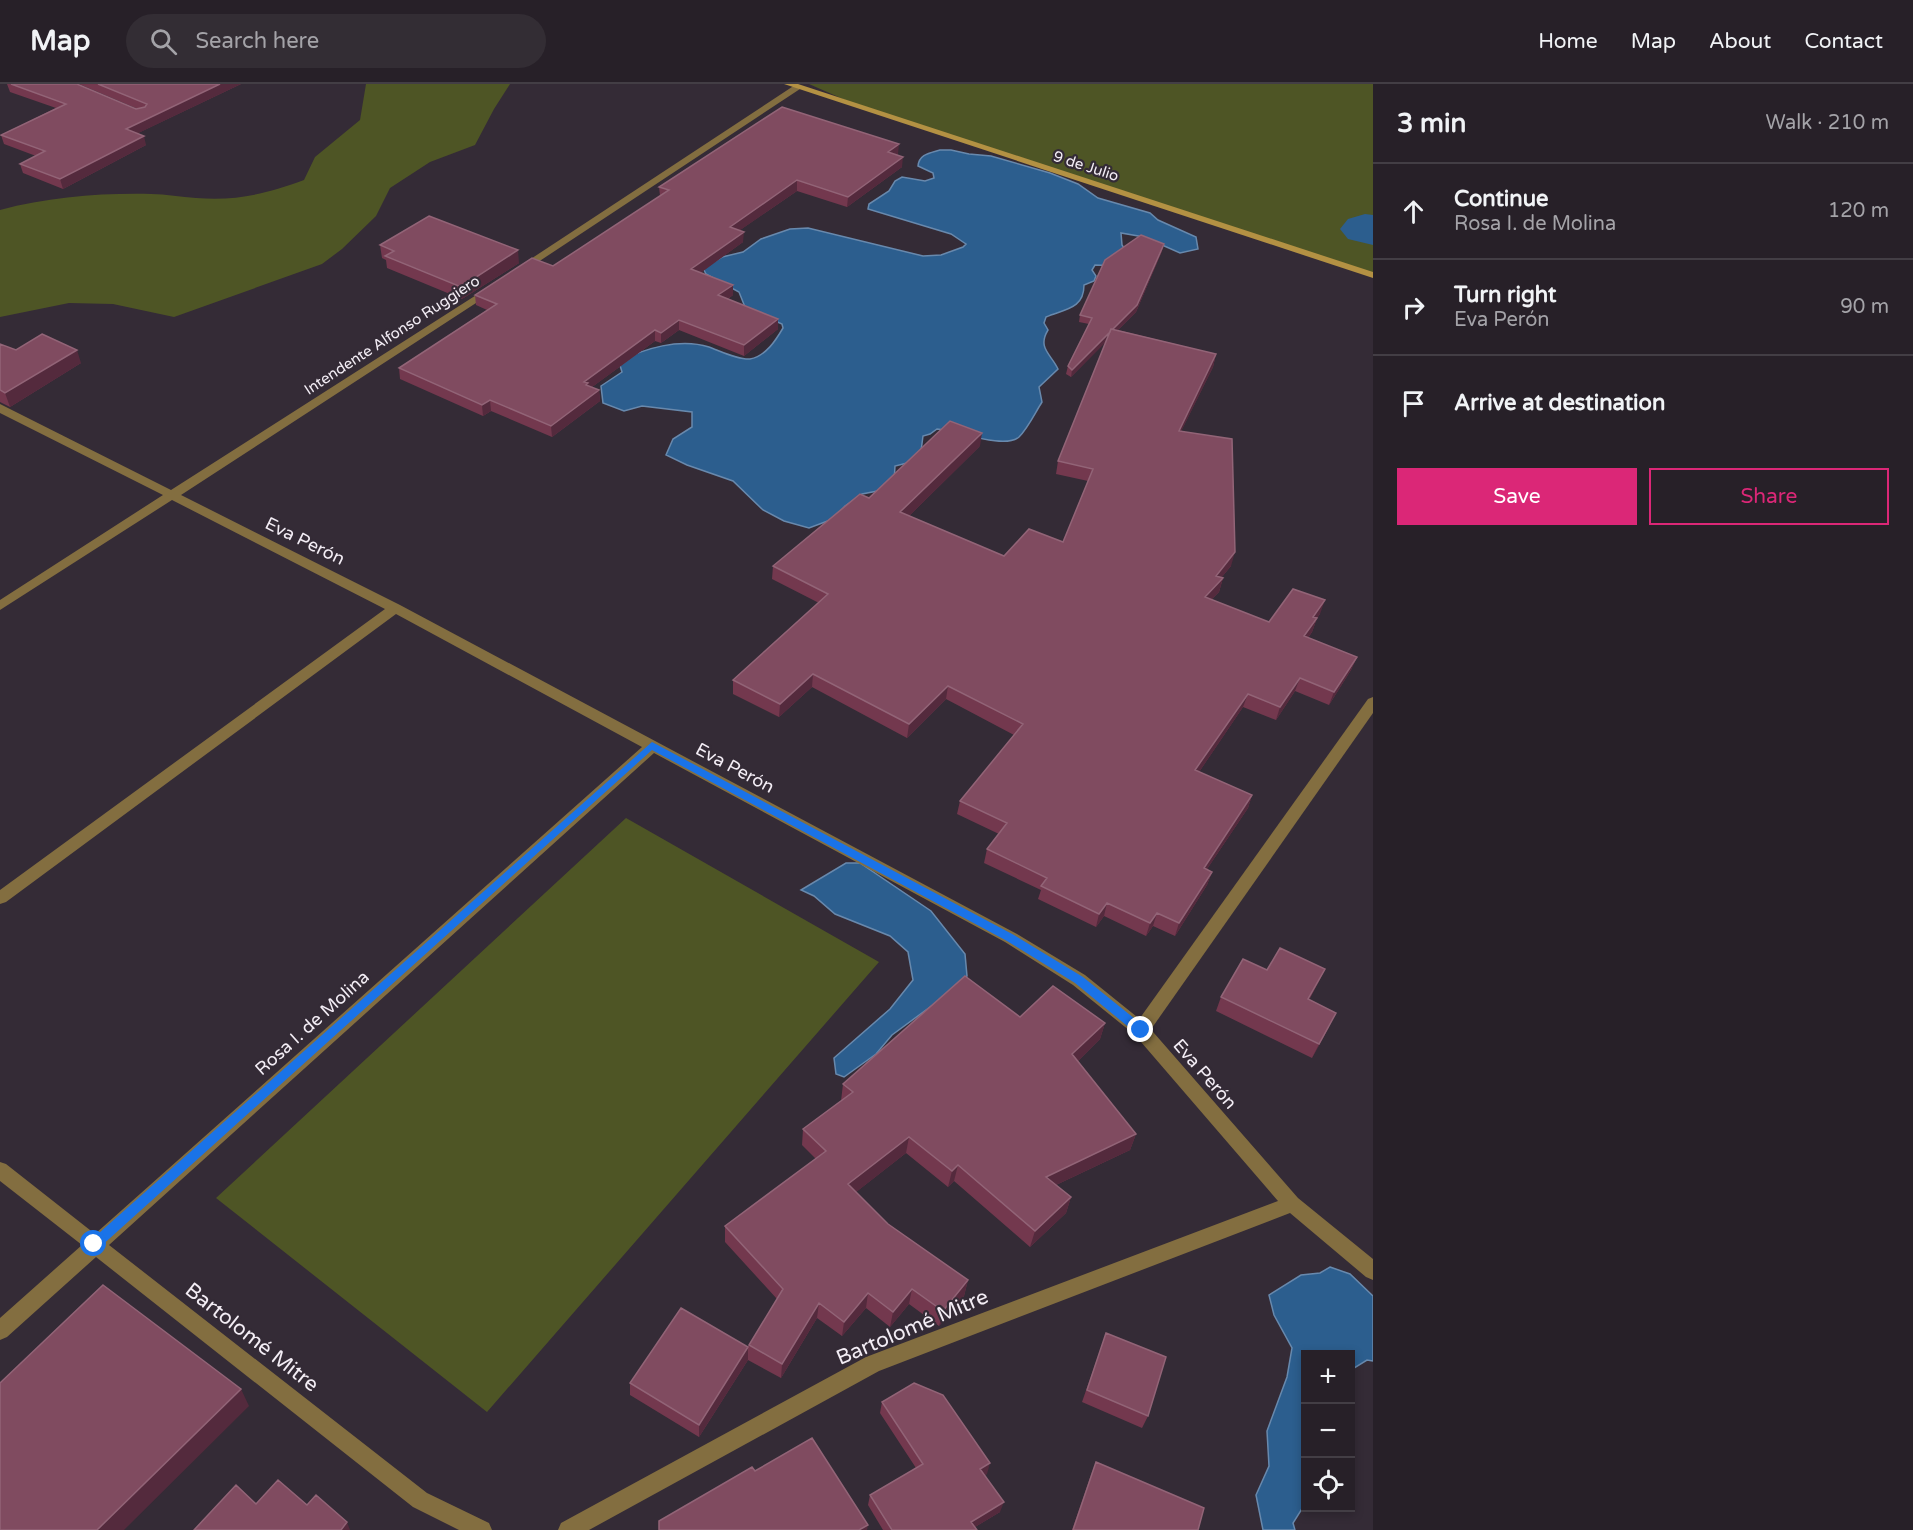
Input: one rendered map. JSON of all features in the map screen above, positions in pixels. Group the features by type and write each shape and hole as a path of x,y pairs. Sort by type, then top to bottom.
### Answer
{"main road":[{"name":"9 de Julio","path":"794,86 1373,275"}],"street":[{"name":"Intendente Alfonso Ruggiero","path":"0,606 172,497 505,279 794,86"},
{"name":"Eva Perón","path":"0,408 395,608 1011,938 1079,980 1141,1030 1292,1204 1373,1271"},
{"path":"0,898 395,608"},
{"path":"1141,1030 1373,702"},
{"name":"Rosa I. de Molina","path":"0,1331 94,1244 652,746"},
{"name":"Bartolomé Mitre","path":"0,1170 420,1500 482,1530"},
{"name":"Bartolomé Mitre","path":"568,1530 873,1364 1292,1204"}],"green space":[{"path":"366,84 510,84 475,145 430,162 390,188 376,216 342,249 322,264 174,317 113,304 69,303 0,317 0,210 37,202 94,195 162,194 211,199 238,197 264,193 290,185 304,180 315,157 360,120"},
{"path":"809,84 1373,84 1373,274 868,110"},
{"path":"626,818 879,962 487,1412 216,1198"}],"water":[{"path":"940,150 991,156 1050,173 1078,184 1098,198 1150,213 1158,220 1196,237 1198,249 1180,253 1144,237 1121,233 1122,245 1130,257 1123,266 1095,265 1092,270 1096,276 1094,281 1084,285 1081,299 1077,304 1046,317 1044,323 1048,330 1044,346 1058,369 1039,387 1042,402 1019,437 1003,441 991,440 937,429 923,436 921,451 907,463 895,466 894,482 888,489 862,494 845,506 833,519 809,528 784,521 763,510 733,481 666,455 673,439 692,427 692,412 642,406 624,411 603,403 601,386 622,372 619,362 640,352 674,344 698,344 735,357 750,359 761,355 770,347 783,328 782,324 745,307 739,292 706,274 703,268 722,257 743,252 761,239 790,229 808,228 923,256 941,255 963,247 966,244 951,234 868,209 869,204 889,191 895,181 902,177 925,181 934,178 933,173 918,166 920,159"},
{"path":"846,863 860,863 931,911 965,954 967,976 956,988 892,1035 876,1054 844,1077 836,1074 834,1058 890,1009 913,980 908,952 890,936 835,914 814,896 801,890"},
{"path":"1330,1267 1350,1274 1373,1296 1373,1361 1367,1360 1355,1368 1355,1350 1301,1350 1301,1510 1293,1523 1295,1530 1263,1530 1256,1495 1269,1466 1267,1431 1287,1377 1292,1348 1274,1315 1269,1295 1301,1275 1320,1273"}],"building":[{"path":"11,84 77,84 136,109 145,107 147,104 98,84 220,84 126,129 144,136 60,179 20,164 45,151 1,135 66,104"},
{"path":"782,107 899,144 888,152 903,157 848,197 797,180 730,227 744,232 691,269 733,285 718,295 778,319 744,345 679,320 661,333 655,330 584,382 599,390 551,426 490,400 482,405 399,368 497,304 475,295 532,258 553,266 669,190 659,187"},
{"path":"429,216 518,250 461,287 385,256 394,251 380,245"},
{"path":"1141,235 1164,244 1137,305 1072,370 1068,366 1092,318 1080,315 1105,260"},
{"path":"1111,329 1216,354 1179,431 1232,439 1235,552 1216,576 1223,578 1205,597 1269,622 1293,589 1325,600 1313,617 1317,618 1304,636 1357,657 1334,692 1300,678 1280,707 1248,694 1195,770 1252,795 1204,868 1212,872 1179,923 1157,913 1150,923 1107,903 1099,914 1041,886 1047,878 987,849 1007,823 960,801 1023,724 948,686 909,724 813,674 780,704 733,680 828,594 773,566 860,494 869,498 950,421 982,433 900,512 1004,556 1029,529 1063,542 1093,469 1058,461"},
{"path":"42,334 77,350 5,393 0,390 0,344 16,350"},
{"path":"1280,948 1325,969 1308,999 1336,1013 1319,1044 1221,997 1243,959 1267,970"},
{"path":"965,976 1020,1017 1053,986 1105,1023 1072,1054 1136,1134 1046,1177 1071,1197 1035,1231 958,1165 952,1171 909,1137 848,1184 888,1224 968,1280 943,1311 912,1289 893,1312 868,1293 844,1322 819,1303 782,1364 749,1345 783,1289 725,1226 826,1151 803,1129 853,1092 843,1084"},
{"path":"103,1285 241,1389 97,1530 0,1530 0,1383"},
{"path":"681,1308 748,1347 699,1425 630,1383"},
{"path":"1106,1333 1166,1357 1148,1416 1087,1390"},
{"path":"914,1383 943,1395 990,1463 980,1469 1004,1502 971,1522 977,1530 892,1530 870,1495 923,1464 882,1402"},
{"path":"812,1438 868,1525 859,1530 659,1530 659,1521 752,1467 755,1471"},
{"path":"1096,1462 1204,1508 1198,1530 1073,1530"},
{"path":"278,1480 307,1505 316,1495 347,1522 341,1530 194,1530 236,1485 256,1504"}],"waterway":[{"path":"1365,229 1373,230"}],"route":[{"path":"94,1244 652,746 1011,938 1079,980 1141,1030"}]}
